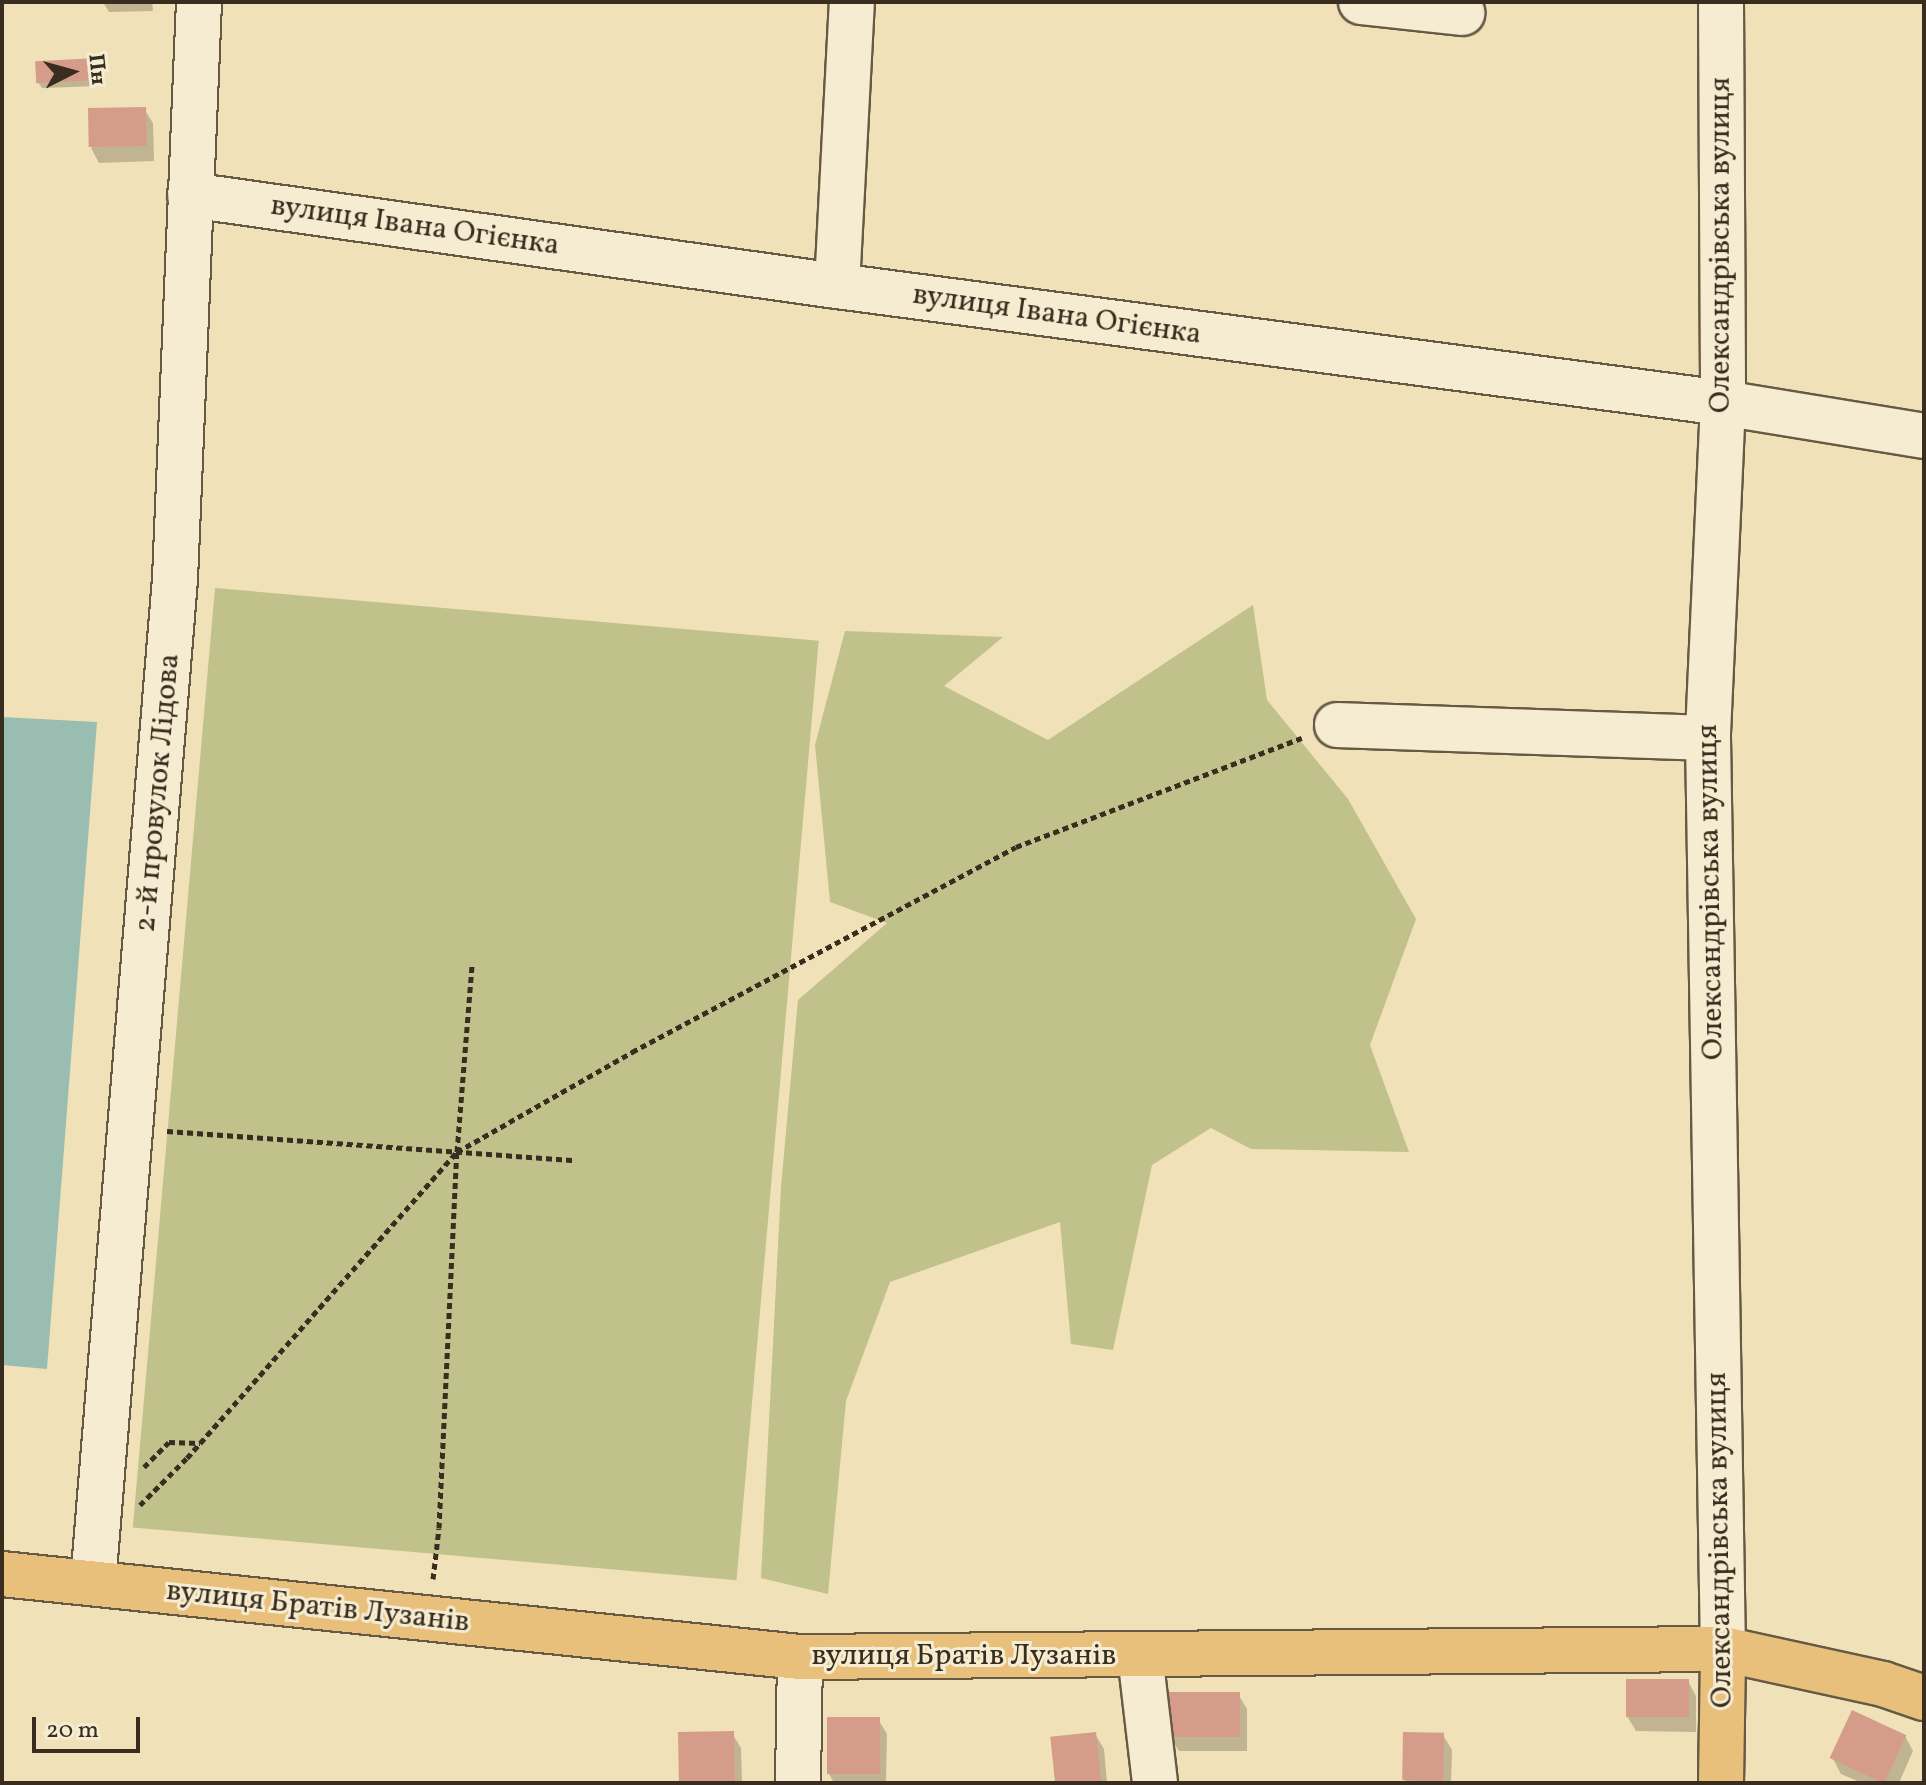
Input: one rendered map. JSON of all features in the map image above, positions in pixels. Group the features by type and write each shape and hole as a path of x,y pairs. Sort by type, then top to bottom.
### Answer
{"main road":[{"name":"вулиця Братів Лузанів","path":"2,1574 800,1657 1723,1649 1883,1684 1924,1698"},
{"name":"Олександрівська вулиця","path":"1721,1783 1723,1649"}],"street":[{"name":"2-й провулок Лідова","path":"93,1583 175,579 199,2"},
{"path":"837,286 852,2"},
{"path":"1361,2 1462,13"},
{"name":"Олександрівська вулиця","path":"1721,2 1723,403 1708,738 1723,1649"},
{"name":"вулиця Івана Огієнка","path":"190,195 837,286 1723,403 1924,436"},
{"path":"1337,725 1708,738"},
{"path":"1140,1655 1155,1783"},
{"path":"798,1783 800,1657"}],"path":[{"path":"137,1507 201,1443 457,1152 632,1052 1016,847 1337,725"},
{"path":"433,1579 439,1528 457,1152 472,966"},
{"path":"172,1131 575,1160"},
{"path":"141,1470 169,1442 201,1443"}],"green space":[{"path":"215,588 819,641 737,1580 133,1527"},
{"path":"1253,605 1267,700 1348,799 1416,919 1370,1045 1409,1152 1251,1149 1211,1128 1152,1165 1113,1350 1071,1344 1060,1222 890,1282 846,1401 828,1594 761,1578 781,1187 798,1000 887,923 830,902 815,745 845,631 1003,637 944,686 1048,740"}],"water":[{"path":"2,717 97,722 47,1369 2,1365"}],"building":[{"path":"97,58 98,80 36,83 35,61"},
{"path":"146,107 147,146 89,147 88,108"},
{"path":"1626,1679 1689,1679 1689,1717 1626,1717"},
{"path":"1168,1692 1240,1692 1240,1737 1168,1737"},
{"path":"1852,1710 1906,1735 1884,1783 1830,1758"},
{"path":"827,1717 880,1717 880,1774 827,1774"},
{"path":"734,1731 735,1783 679,1783 678,1732"},
{"path":"1096,1732 1101,1783 1055,1783 1050,1737"},
{"path":"1403,1732 1444,1733 1443,1781 1402,1780"}]}
